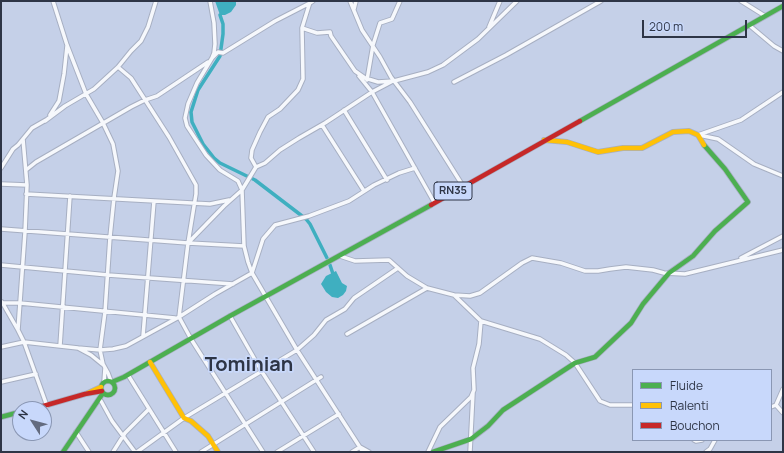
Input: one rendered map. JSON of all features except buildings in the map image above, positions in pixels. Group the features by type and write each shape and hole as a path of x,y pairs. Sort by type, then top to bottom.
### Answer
{"main road":[{"name":"RN35","path":"63,452 94,406 102,390 104,382 126,376 230,316 783,6"},
{"path":"433,452 471,439 488,426 503,410 575,363 595,357 631,323 643,304 670,273 693,256 715,231 748,202 725,169 704,145 698,135 689,131 673,132 642,148 623,148 598,152 567,142 544,140"},
{"path":"150,362 184,418 191,421 208,436 218,452"},
{"name":"RN35","path":"94,406 113,392 126,376"},
{"path":"111,381 115,390"},
{"path":"52,404 102,390 109,394"},
{"path":"1,417 12,414"}],"street":[{"path":"1,168 13,149 32,128 45,121 64,106 86,94 106,80 141,41 148,26 156,1"},
{"path":"210,1 214,23 215,44 212,58 197,83 188,104 185,118 187,126 206,155 220,170 238,181 242,190 244,246 252,273 297,350 363,452"},
{"path":"350,1 362,30 463,186"},
{"path":"354,9 356,1"},
{"path":"367,86 373,45 380,23 392,19 400,1"},
{"path":"488,30 500,1"},
{"path":"356,71 367,79 378,82 394,81 428,72 443,65 478,39 517,1"},
{"path":"454,82 506,55 601,1"},
{"path":"741,1 765,16"},
{"path":"53,2 67,45 86,94 113,144 118,171 110,237 105,312 100,350 104,366 104,382"},
{"path":"26,170 36,162 145,100 157,96 206,64 218,52 223,53 275,21 311,2"},
{"path":"256,167 251,158 252,150 260,132 268,117 280,109 298,90 303,78 302,28 311,2"},
{"path":"749,24 774,46 783,51"},
{"path":"302,28 317,33 330,32 331,36 372,92 434,202"},
{"path":"45,121 54,111 59,101 67,45"},
{"path":"118,67 131,78 169,137 196,185 196,194 178,318 263,452"},
{"path":"188,244 242,190 249,181 256,167 266,163 280,150 322,125 372,92 394,81"},
{"path":"698,135 741,120 783,92"},
{"path":"344,110 387,180"},
{"path":"322,125 364,191"},
{"path":"698,135 718,139 754,164 783,176"},
{"path":"18,330 27,184 23,139"},
{"path":"1,347 24,342 100,350 126,346 178,318 215,294 252,273 263,240 275,226 309,216 349,201 364,191 399,173 415,168"},
{"path":"1,184 27,184"},
{"path":"26,194 210,204 231,200"},
{"path":"60,346 70,196"},
{"path":"143,336 146,315 154,201"},
{"path":"1,229 188,244 244,246"},
{"path":"733,262 783,236"},
{"path":"339,256 355,261 389,260 407,276 427,288 454,295 470,296 480,293 522,263 532,258 561,263 585,271 598,271 626,267 685,274 783,250"},
{"path":"1,265 108,275 234,284"},
{"path":"101,401 112,421 136,452 164,434 184,418 297,350 314,335 326,320 345,309 354,298 398,268"},
{"path":"347,334 427,288"},
{"path":"454,295 481,321 540,339 566,355 575,363 600,401 610,405 632,405"},
{"path":"1,303 20,303 178,318"},
{"path":"1,303 24,342 45,401"},
{"path":"230,316 262,372 314,452"},
{"path":"470,452 474,390 473,368 479,344 481,321"},
{"path":"78,348 91,355 104,366 111,381"},
{"path":"1,382 36,374"},
{"path":"126,376 176,452"},
{"path":"201,452 321,377"},
{"path":"772,406 776,404 783,388"},
{"path":"428,452 440,427 471,396 474,390"},
{"path":"776,404 783,413"},
{"path":"112,452 123,436 149,409"},
{"path":"277,452 339,414"},
{"path":"76,432 89,452"},
{"path":"352,452 360,447"},
{"path":"360,447 368,452"},
{"path":"706,452 711,450"}],"water":[{"path":"215,1 236,1 236,5 231,12 225,15 220,15"},
{"path":"336,271 342,283 347,286 343,295 338,298 332,297 326,292 321,284 326,276"}],"waterway":[{"path":"220,15 223,24 220,56 198,90 191,112 192,122 203,144 214,158 220,163 255,180 306,219 327,258"},
{"path":"330,265 333,274"}],"traffic: fast":[{"path":"580,121 783,6"},
{"path":"433,452 471,439 488,426 503,410 575,363 595,357 631,323 643,304 669,273 693,256 715,231 748,202 725,169 704,145"},
{"path":"112,382 124,377 230,316 431,205"},
{"path":"105,381 111,381 115,385 115,388 115,391 111,395 105,395 101,391 101,385 105,381"},
{"path":"63,452 103,393"},
{"path":"1,417 12,414"}],"traffic: slow":[{"path":"544,140 567,142 598,152 623,148 642,148 673,132 689,131 698,135 704,145"},
{"path":"150,362 184,418 191,421 208,436 218,452"},
{"path":"88,393 101,387"}],"traffic: jam":[{"path":"431,205 580,121"},
{"path":"52,404 85,394 102,391"}],"district":[{"name":"Tominian","path":"249,365"}]}
